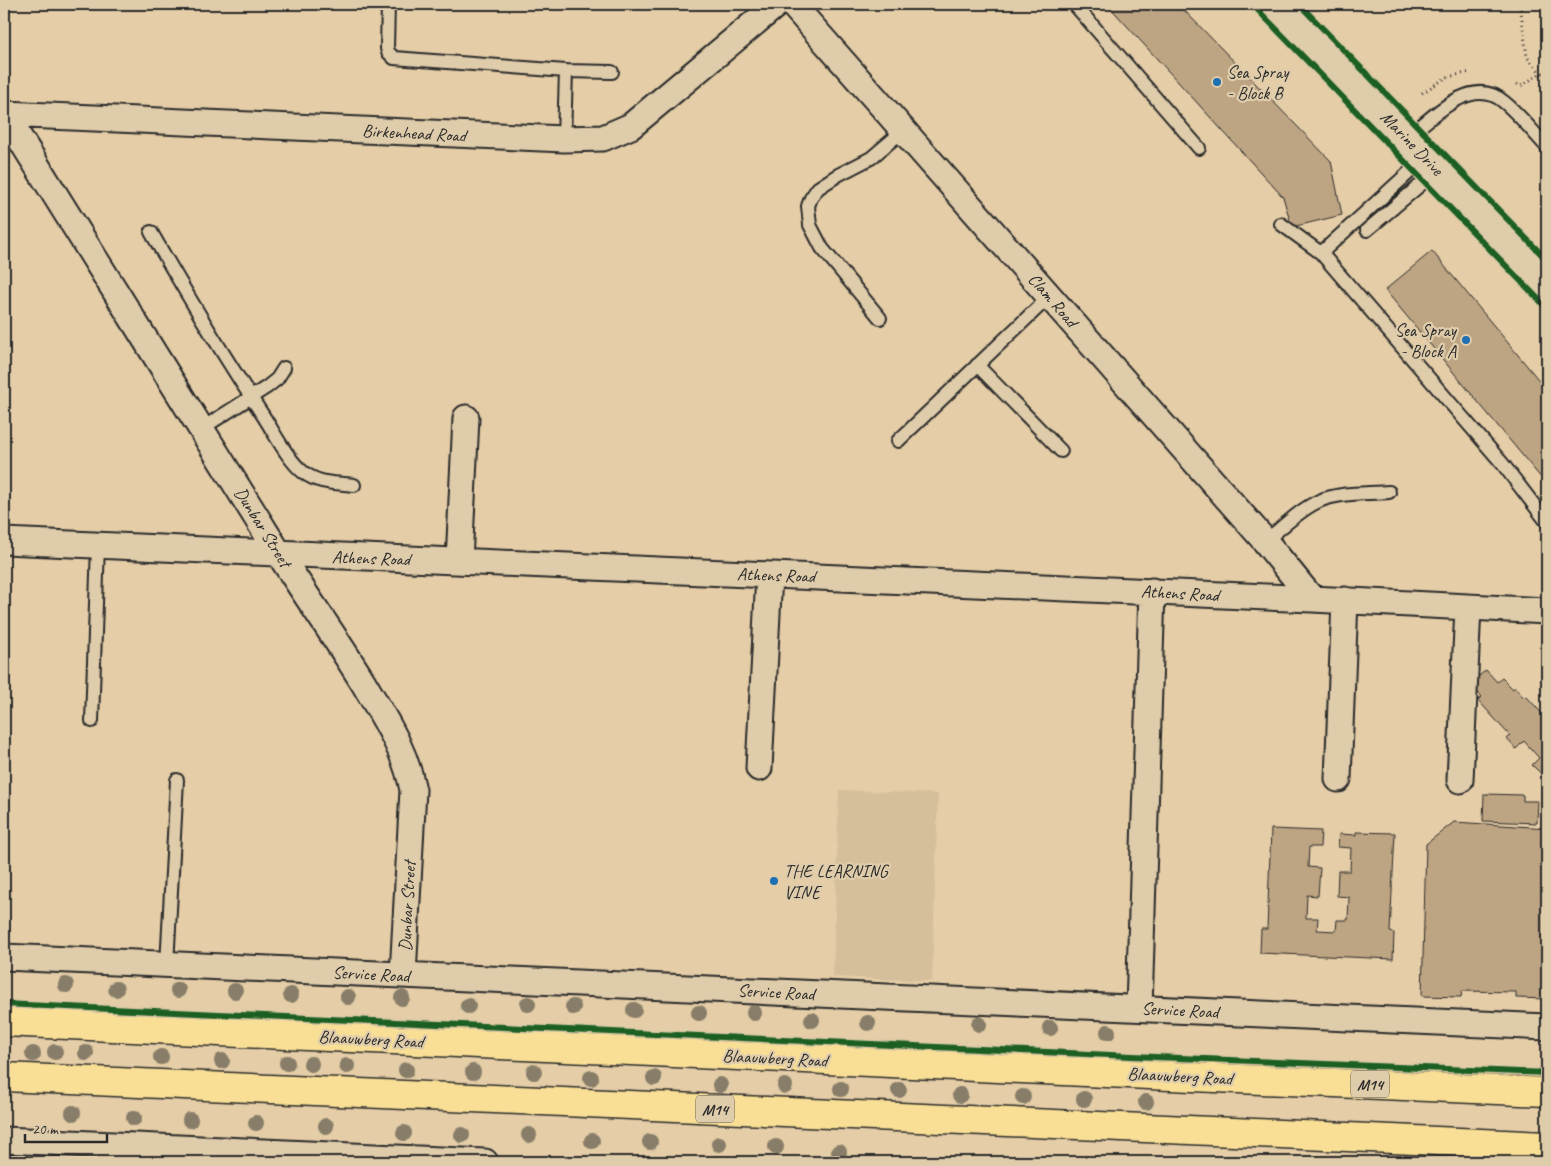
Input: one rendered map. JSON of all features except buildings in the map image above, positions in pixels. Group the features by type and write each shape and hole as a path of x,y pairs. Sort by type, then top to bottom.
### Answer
{"main road":[{"name":"Marine Drive","path":"1275,4 1547,283"},
{"name":"Blaauwberg Road","path":"4,1022 1547,1092"},
{"name":"M14","path":"4,1077 1547,1146"}],"street":[{"name":"Birkenhead Road","path":"4,114 564,139 603,138 631,126 777,4"},
{"name":"Clam Road","path":"792,4 1265,541 1312,599"},
{"name":"Dunbar Street","path":"4,114 279,554 342,648 388,723 402,751 413,790 403,975"},
{"path":"458,562 466,418"},
{"name":"Athens Road","path":"4,540 458,562 1152,591 1547,611"},
{"path":"759,768 769,575"},
{"path":"1139,1008 1152,591"},
{"path":"1338,779 1345,600"},
{"path":"1460,780 1468,607"},
{"name":"Service Road","path":"4,957 1547,1027"},
{"path":"4,1140 120,1150 259,1157 485,1162"}],"lane":[{"path":"388,4 387,48 394,58 566,71 612,72"},
{"path":"1074,4 1199,148"},
{"path":"564,139 566,71"},
{"path":"1407,138 1438,112 1460,97 1473,94 1492,94 1503,101 1547,147"},
{"path":"880,318 822,248 810,225 808,206 818,188 871,158 904,130"},
{"path":"1367,230 1432,163"},
{"path":"1321,253 1432,163"},
{"path":"1281,224 1321,253 1502,462 1547,522"},
{"path":"151,232 187,295 296,465 304,473 323,482 354,485"},
{"path":"898,441 1050,296"},
{"path":"977,365 1061,451"},
{"path":"201,429 277,379 284,368"},
{"path":"1265,541 1309,506 1320,501 1346,495 1388,492"},
{"path":"92,721 98,545"},
{"path":"167,965 177,780"}],"path":[{"path":"1520,4 1527,57 1547,80"},
{"path":"1541,73 1547,73"}],"shaded area":[{"path":"839,790 938,794 932,981 833,977"}],"cycle path":[{"path":"1252,4 1547,308"},
{"path":"1299,4 1547,260"},
{"path":"4,1004 1132,1056 1547,1073"}],"place":[{"name":"Sea Spray - Block B","path":"1217,82"},
{"name":"Sea Spray - Block A","path":"1466,340"},
{"name":"THE LEARNING VINE","path":"774,881"}]}
